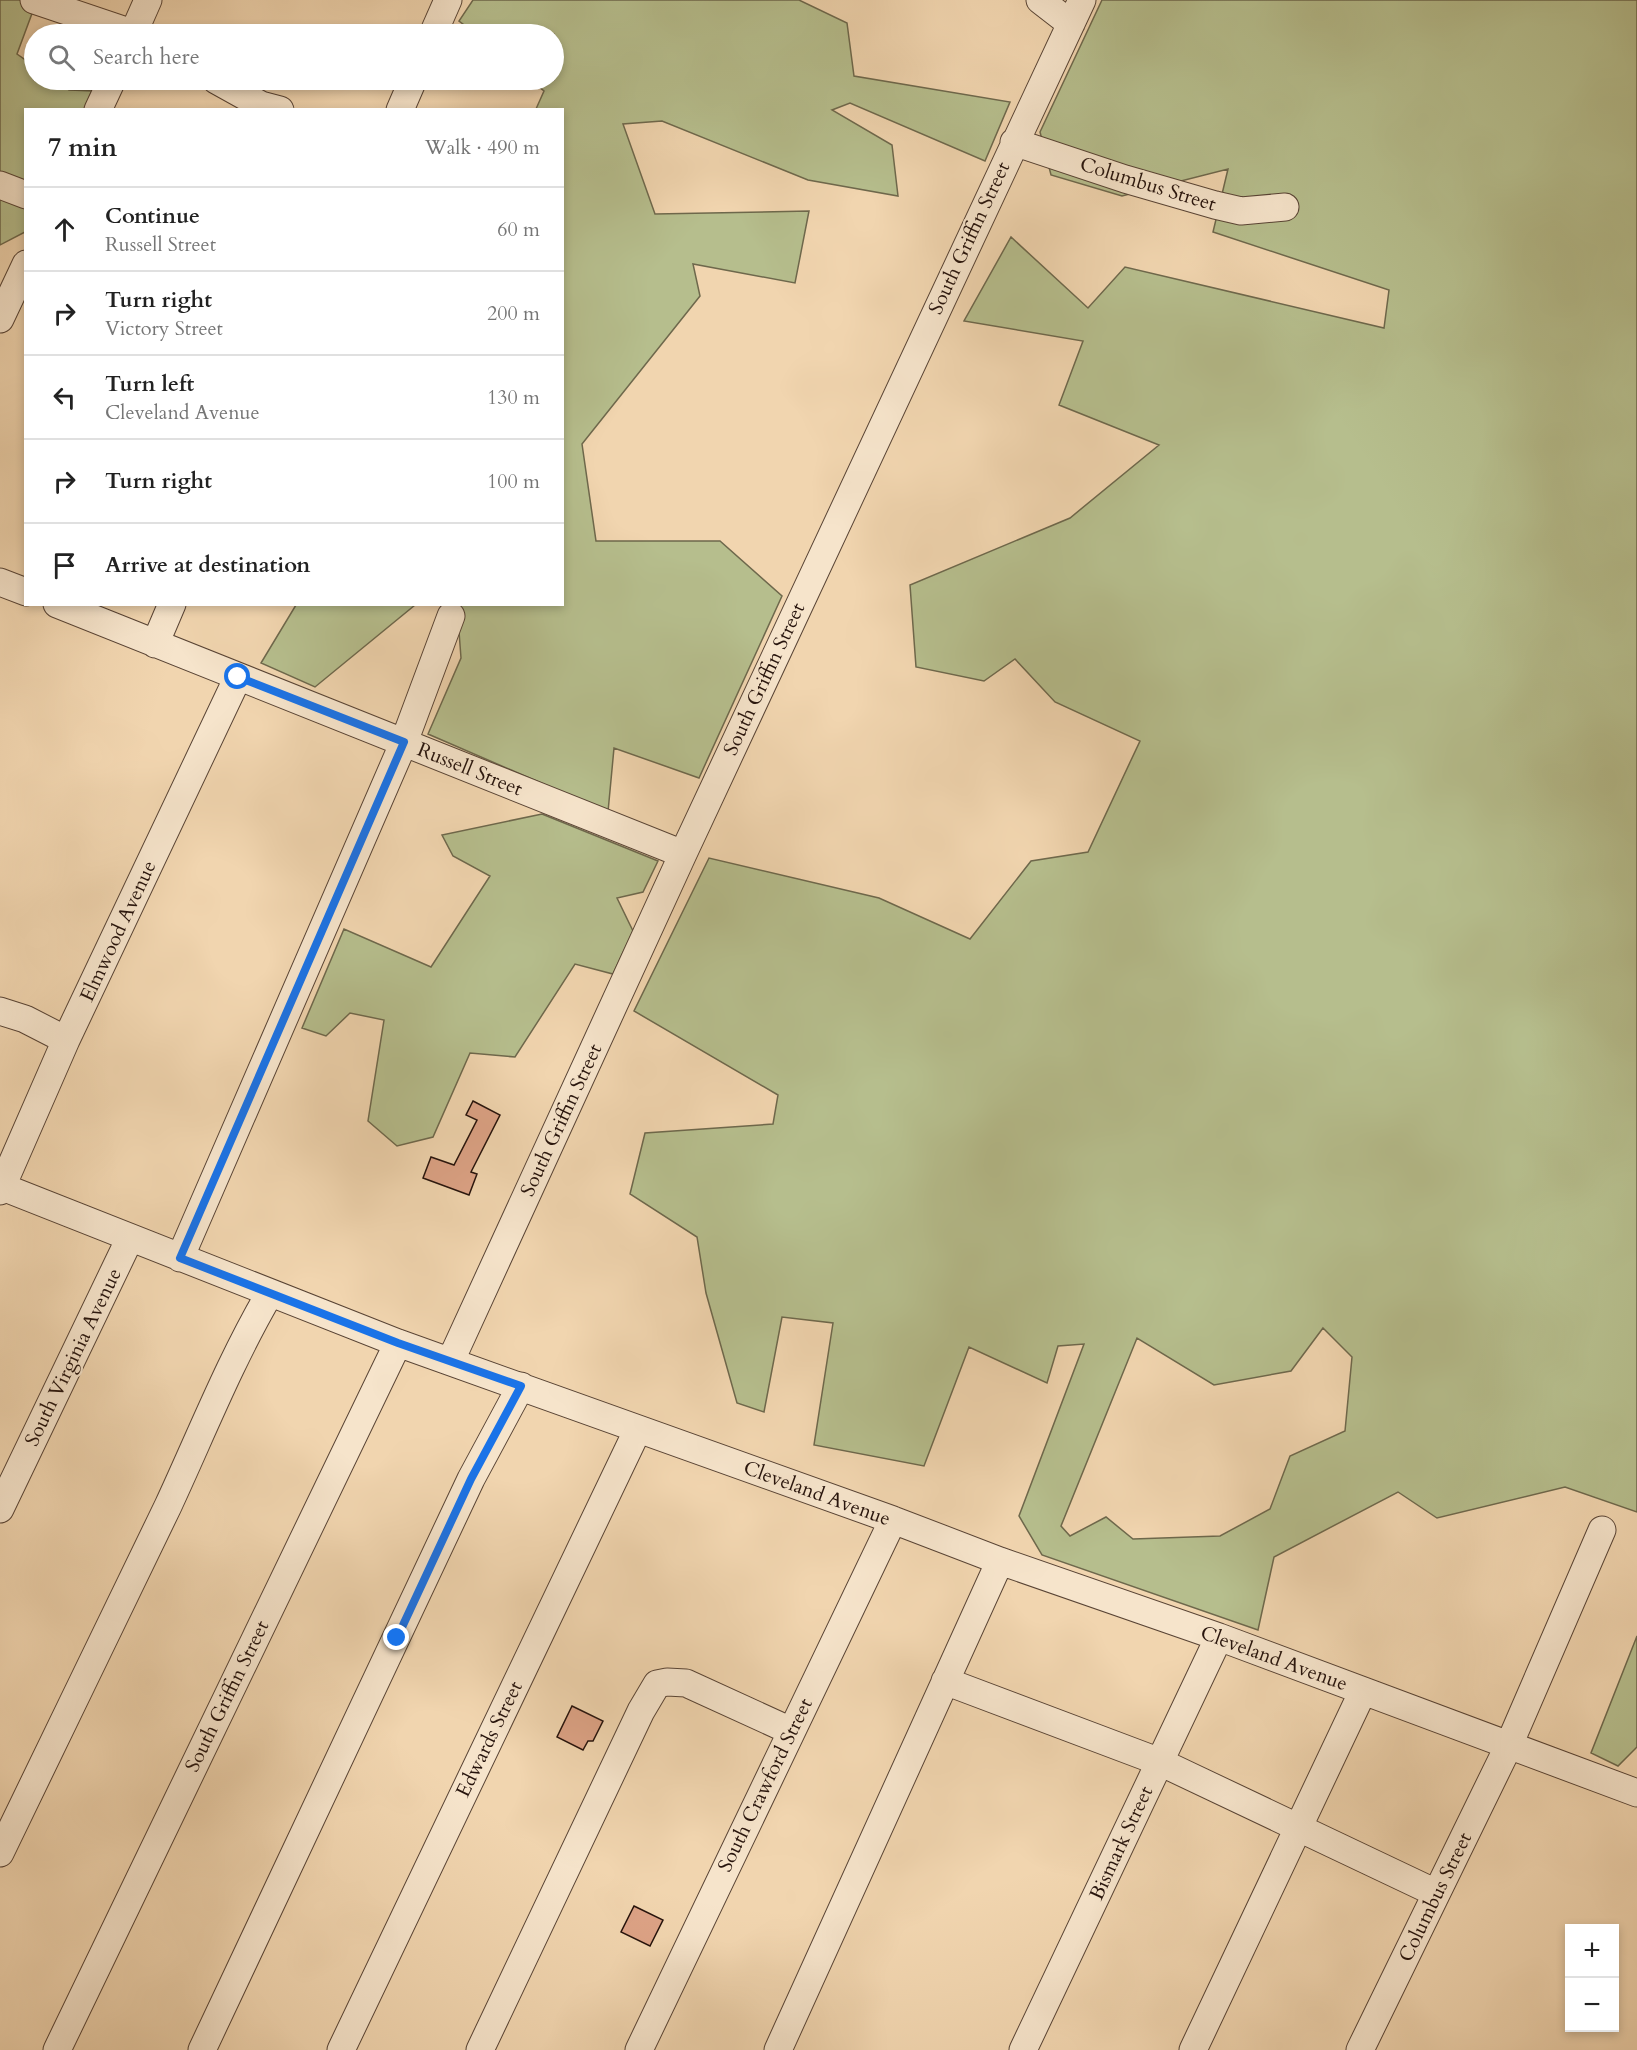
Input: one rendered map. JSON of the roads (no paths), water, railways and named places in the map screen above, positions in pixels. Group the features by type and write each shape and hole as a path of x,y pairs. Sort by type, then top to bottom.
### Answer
{"street":[{"path":"34,0 105,24"},
{"path":"138,24 148,0"},
{"path":"437,24 448,0"},
{"path":"1040,0 1071,24"},
{"name":"South Griffin Street","path":"451,1360 683,854 1082,0"},
{"path":"99,108 107,90"},
{"path":"234,90 261,105 272,108"},
{"path":"400,108 408,90"},
{"name":"Columbus Street","path":"1014,142 1125,180 1215,206 1241,211 1285,207"},
{"path":"0,185 24,194"},
{"path":"0,319 24,268"},
{"path":"0,582 24,591"},
{"name":"Russell Street","path":"62,606 683,854"},
{"path":"155,644 171,606"},
{"path":"180,1258 404,742 451,616"},
{"name":"Elmwood Avenue","path":"1,1188 66,1040 238,677"},
{"path":"0,1011 25,1019 66,1040"},
{"name":"Cleveland Avenue","path":"1,1188 398,1343 451,1360 893,1520 1000,1561 1219,1637 1637,1793"},
{"name":"South Virginia Avenue","path":"0,1509 130,1238"},
{"path":"0,1853 168,1505 226,1377 270,1293"},
{"name":"South Griffin Street","path":"57,2050 398,1343"},
{"path":"202,2050 471,1479 521,1386"},
{"name":"Edwards Street","path":"341,2050 638,1429"},
{"name":"South Crawford Street","path":"639,2050 893,1520"},
{"name":"Columbus Street","path":"1360,2050 1509,1744 1602,1530"},
{"path":"778,2050 1000,1561"},
{"name":"Bismark Street","path":"1023,2050 1219,1637"},
{"path":"945,1681 1160,1762 1437,1893"},
{"path":"480,2050 636,1722 657,1684 686,1683 791,1731"},
{"path":"1193,2050 1363,1691"}]}
